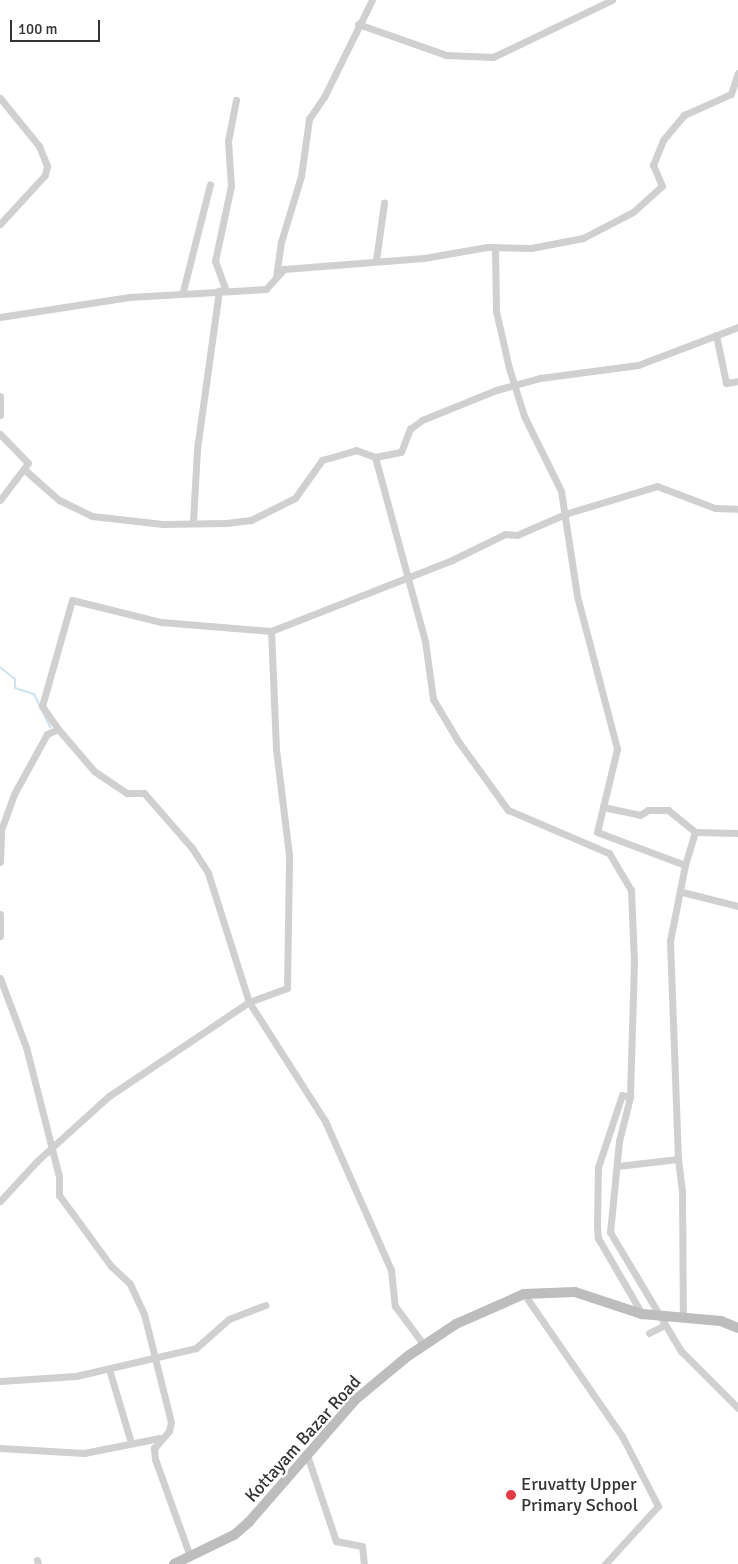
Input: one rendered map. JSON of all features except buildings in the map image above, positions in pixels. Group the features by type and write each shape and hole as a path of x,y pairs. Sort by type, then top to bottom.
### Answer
{"main road":[{"name":"Kottayam Bazar Road","path":"174,1564 189,1560 234,1535 308,1458 355,1400 424,1345 456,1324 524,1294 576,1292 642,1314 654,1313 720,1321 738,1328"}],"street":[{"path":"276,277 281,242 301,176 309,119 324,97 358,24 372,0"},
{"path":"358,24 446,55 494,57 612,0"},
{"path":"0,317 183,291 266,288 284,268 495,247 531,248 583,238 633,212 662,186 653,165 664,140 684,115 731,94 738,73"},
{"path":"0,98 39,146 47,166 45,175 0,224"},
{"path":"193,521 197,449 222,291 215,261 231,186 228,141 236,100"},
{"path":"183,291 210,184"},
{"path":"376,260 384,203"},
{"path":"495,247 496,311 513,385 556,478 565,514 577,596 617,749 595,846"},
{"path":"0,434 25,455 26,471 58,500 92,516 163,524 193,521 251,520 294,498 322,460 356,450 375,457 401,452 410,429 422,420 513,385 638,365 738,327"},
{"path":"716,335 726,383 738,380"},
{"path":"0,396 0,415"},
{"path":"375,457 405,579 425,641 433,700 499,801 519,818 609,853 620,866 631,890 634,961 630,1096 617,1166 610,1232 654,1313 681,1351 738,1408"},
{"path":"0,500 26,471"},
{"path":"424,1345 395,1306 391,1270 325,1121 250,1002 208,874 192,848 144,793 126,793 94,771 58,729 42,706 72,600 161,622 271,631 405,579 508,533 519,535 565,514 658,486 715,508 738,509"},
{"path":"0,1201 50,1149 108,1096 250,1002 287,988 289,855 276,750 271,631"},
{"path":"0,862 1,830 14,794 47,734 58,729"},
{"path":"603,807 640,815 648,810 668,810 695,832 738,833"},
{"path":"598,832 685,865"},
{"path":"683,1318 682,1190 678,1159 670,941 682,892 685,865 695,832"},
{"path":"682,892 738,906"},
{"path":"0,914 0,936"},
{"path":"0,978 26,1047 59,1195 111,1266 130,1284 158,1356 171,1422 169,1431 160,1438 84,1453 0,1448"},
{"path":"630,1096 622,1095 598,1167 597,1228 598,1238 642,1314"},
{"path":"617,1166 678,1159"},
{"path":"524,1294 622,1436 658,1506 605,1564"},
{"path":"0,1381 76,1376 196,1348 229,1319 265,1306"},
{"path":"649,1333 663,1326"},
{"path":"108,1369 131,1443"},
{"path":"160,1438 155,1459 189,1560"},
{"path":"308,1458 336,1541 362,1546 364,1564"}],"waterway":[{"path":"0,667 15,679 15,688 34,694 50,727"}],"place":[{"name":"Eruvatty Upper Primary School","path":"511,1495"}]}
